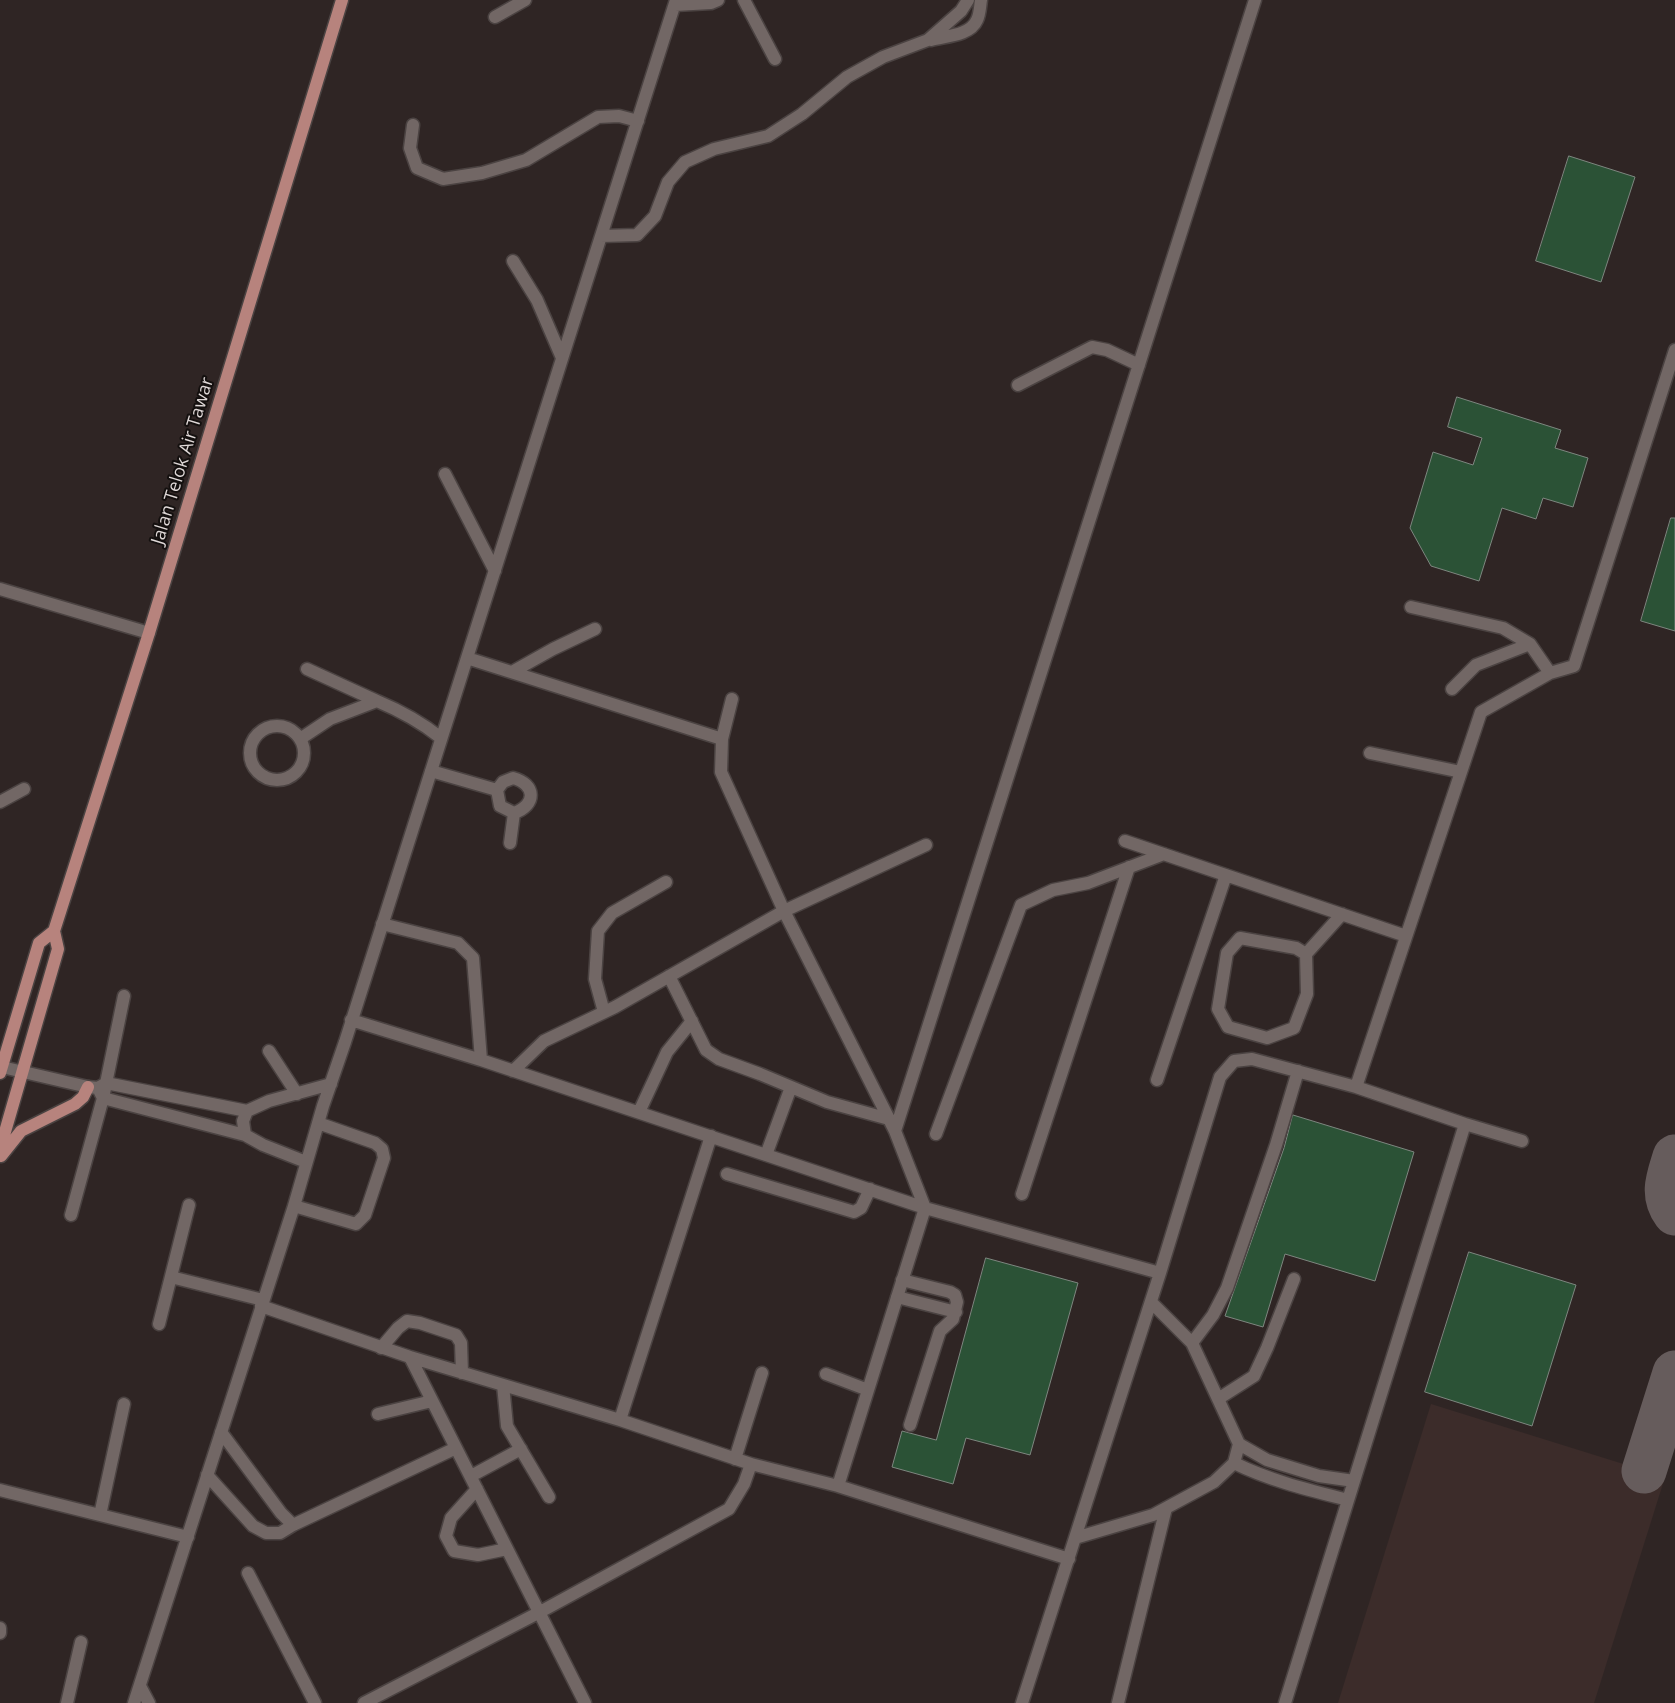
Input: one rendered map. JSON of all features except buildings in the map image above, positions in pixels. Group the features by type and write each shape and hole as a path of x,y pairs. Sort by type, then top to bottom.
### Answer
{"main road":[{"name":"Jalan Telok Air Tawar","path":"0,1149 58,949 54,931 150,633 342,0"},
{"name":"Jalan Telok Air Tawar","path":"1,1070 38,943 54,931"},
{"path":"0,1157 21,1131 99,1089"}],"street":[{"path":"495,17 526,0"},
{"path":"134,1703 676,3 711,3 718,0"},
{"path":"744,0 775,59"},
{"path":"928,40 961,11 968,0"},
{"path":"601,236 636,235 656,216 668,182 685,162 714,149 768,136 802,114 847,77 883,57 928,40 965,32 972,28 977,20 980,0"},
{"path":"895,1131 1256,0"},
{"path":"413,126 410,148 417,168 443,179 482,173 526,160 598,117 619,116 638,121"},
{"path":"513,261 537,300 562,358"},
{"path":"1018,385 1092,346 1107,350 1139,365"},
{"path":"1356,1087 1482,712 1550,673 1574,666 1675,350"},
{"path":"445,474 494,571"},
{"path":"0,590 150,633"},
{"path":"1411,608 1503,628 1530,644 1550,673"},
{"path":"512,672 595,629"},
{"path":"1452,689 1476,665 1530,644"},
{"path":"467,658 722,738"},
{"path":"307,669 404,712 426,725 441,738"},
{"path":"732,698 722,738 721,772 784,912 895,1131 925,1208 838,1486"},
{"path":"300,739 330,719 377,701"},
{"path":"273,726 288,728 300,739 304,753 300,768 288,778 273,780 259,774 251,761 251,746 259,733 273,726"},
{"path":"1370,753 1462,772"},
{"path":"431,771 497,790"},
{"path":"513,778 524,781 530,790 530,800 524,809 514,813 500,806 497,790 503,782 513,778"},
{"path":"0,802 24,789"},
{"path":"510,843 514,813"},
{"path":"1125,841 1406,936"},
{"path":"513,1071 544,1041 604,1012 784,912 926,845"},
{"path":"936,1134 1021,905 1052,890 1088,883 1164,854"},
{"path":"1022,1194 1129,867"},
{"path":"1157,1080 1226,875"},
{"path":"604,1012 595,979 598,931 612,913 666,882"},
{"path":"1306,954 1296,948 1240,938 1228,953 1218,1009 1228,1027 1267,1038 1294,1028 1307,994 1306,954 1342,914"},
{"path":"382,924 458,943 473,958 481,1060"},
{"path":"669,976 706,1050 718,1059 827,1102 888,1119"},
{"path":"71,1215 99,1089 124,996"},
{"path":"351,1020 481,1060 925,1208 1160,1273"},
{"path":"639,1112 667,1052 692,1020"},
{"path":"270,1051 297,1094"},
{"path":"1022,1703 1151,1302 1220,1077 1234,1062 1252,1059 1356,1087 1522,1141"},
{"path":"1,1070 24,1071 99,1089 245,1134 263,1145 306,1162"},
{"path":"1192,1343 1213,1315 1227,1288 1276,1145 1298,1071"},
{"path":"99,1089 247,1112 269,1101 331,1084"},
{"path":"766,1154 791,1087"},
{"path":"245,1134 243,1121 247,1112"},
{"path":"294,1206 356,1224 365,1215 384,1158 382,1149 374,1143 318,1122"},
{"path":"1285,1703 1465,1124"},
{"path":"620,1420 711,1136"},
{"path":"727,1174 854,1212 861,1208 870,1189"},
{"path":"159,1324 189,1205"},
{"path":"172,1277 262,1303 381,1348 620,1420 751,1464 838,1486 1069,1559"},
{"path":"1218,1399 1254,1376 1294,1279"},
{"path":"902,1280 955,1295 957,1302 953,1319 940,1331 910,1425"},
{"path":"897,1297 956,1312"},
{"path":"1151,1302 1192,1343 1239,1444 1268,1460 1319,1476 1354,1481"},
{"path":"381,1348 398,1328 407,1321 420,1323 456,1335 461,1343 462,1373"},
{"path":"410,1357 586,1703"},
{"path":"735,1459 762,1374"},
{"path":"826,1374 868,1390"},
{"path":"503,1385 508,1426 549,1497"},
{"path":"378,1414 432,1401"},
{"path":"100,1515 124,1404"},
{"path":"221,1432 281,1513 293,1525"},
{"path":"1075,1538 1153,1515 1214,1482 1234,1463 1239,1444"},
{"path":"207,1475 253,1526 266,1533 280,1533 293,1525 456,1448"},
{"path":"471,1476 521,1450"},
{"path":"1234,1463 1282,1483 1348,1500"},
{"path":"364,1703 385,1698 729,1509 744,1484 751,1464"},
{"path":"477,1489 450,1518 446,1536 454,1551 478,1554 507,1548"},
{"path":"0,1490 188,1537"},
{"path":"1118,1703 1166,1508"},
{"path":"248,1573 315,1703"},
{"path":"0,1628 0,1633"},
{"path":"67,1703 81,1642"},
{"path":"140,1686 149,1703"}],"shaded area":[{"path":"1431,1404 1665,1477 1594,1703 1338,1703"}],"taxiway":[{"path":"1675,1157 1667,1192 1668,1199 1675,1213"},
{"path":"1644,1471 1675,1373"}]}
